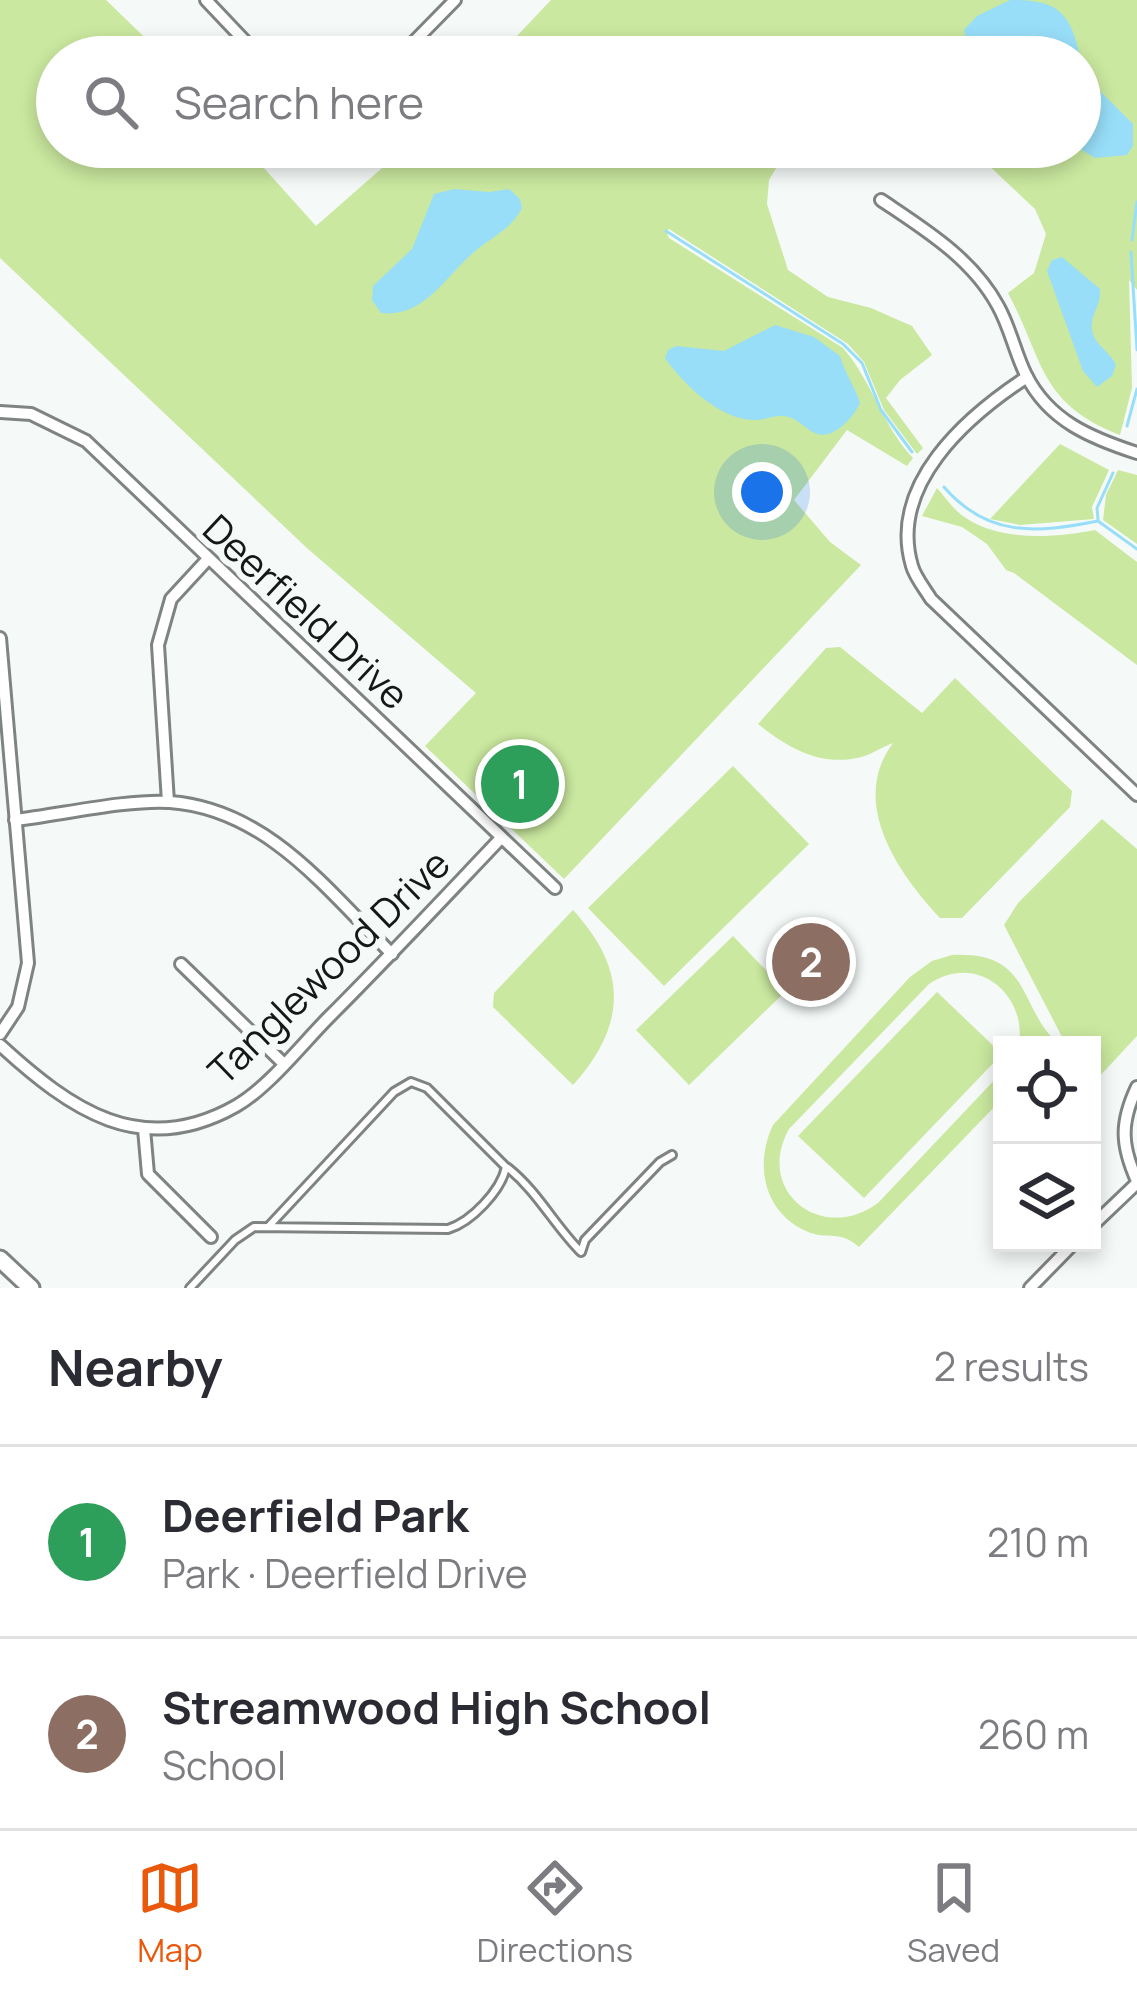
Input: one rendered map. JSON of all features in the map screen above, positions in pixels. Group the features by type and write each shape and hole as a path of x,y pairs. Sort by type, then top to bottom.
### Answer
{"main road":[{"path":"0,1259 31,1288"}],"street":[{"path":"206,0 240,36"},
{"path":"420,36 455,0"},
{"path":"881,200 950,247 997,304 1027,377 1049,410 1089,437 1137,453"},
{"path":"1027,377 993,399 921,476 908,517 912,567 931,599 1137,795"},
{"name":"Deerfield Drive","path":"0,412 32,414 86,441 555,888"},
{"path":"168,802 158,644 171,599 207,560"},
{"path":"0,638 28,963 18,1007 0,1034"},
{"path":"15,820 168,802 224,812 275,839 392,953"},
{"name":"Tanglewood Drive","path":"0,1045 50,1091 86,1112 144,1129 195,1125 240,1104 501,838"},
{"path":"181,964 283,1063"},
{"path":"1101,1217 1137,1182 1124,1151 1122,1122 1137,1087"},
{"path":"144,1129 148,1174 212,1237"},
{"path":"1030,1288 1065,1252"}],"lane":[{"path":"268,1227 394,1092 411,1082 428,1088 531,1186 561,1233 581,1252 585,1240 672,1155"},
{"path":"190,1288 243,1232 254,1227 448,1229 460,1225 500,1184 506,1167"}],"green space":[{"path":"0,0 106,0 143,36 36,36 36,168 264,168 316,226 382,168 776,168 769,180 767,204 788,270 828,297 871,308 912,326 932,355 886,398 923,448 917,454 884,410 864,362 848,344 666,231 669,238 843,348 913,458 907,466 847,430 794,500 830,542 861,565 564,879 425,746 476,693 308,549 0,258"},
{"path":"551,0 1137,0 1137,290 1129,280 1132,388 1120,435 1073,409 1047,377 1008,293 1034,273 1046,234 1035,209 991,168 1101,168 1101,36 517,36"},
{"path":"1060,444 1109,470 1092,507 1094,519 1020,525 990,519"},
{"path":"1118,470 1137,475 1137,544 1103,520 1106,495"},
{"path":"937,488 963,516 993,530 1045,536 1095,530 1137,562 1137,665 1006,570 987,544 962,527 922,516"},
{"path":"840,647 922,713 955,678 1072,791 1070,807 962,918 940,918 908,880 884,835 876,789 893,743 862,757 830,759 792,747 758,724 826,648"},
{"path":"733,766 809,844 664,986 588,908"},
{"path":"1102,819 1137,849 1137,1036 1101,1075 1101,1036 1061,1035 1004,925 1018,903"},
{"path":"573,910 604,954 614,997 604,1041 573,1085 493,1007 494,993"},
{"path":"733,936 786,991 689,1085 636,1030"},
{"path":"952,955 996,962 1019,983 1051,1036 1019,1036 1015,1009 1006,994 980,976 947,975 929,984 789,1129 780,1173 787,1191 816,1214 836,1218 857,1214 878,1203 993,1082 993,1108 859,1247 845,1238 806,1231 780,1212 767,1186 764,1156 773,1125 910,977 932,961"},
{"path":"937,992 993,1045 993,1063 864,1198 798,1136"}],"water":[{"path":"1010,0 1039,2 1066,18 1073,36 965,36 964,30 977,16"},
{"path":"1101,92 1133,124 1133,146 1127,155 1101,157"},
{"path":"454,189 509,189 522,208 422,303 381,313 372,300 373,286 412,249 434,194"},
{"path":"1062,257 1100,289 1092,330 1116,365 1112,376 1097,387 1083,371 1047,271 1052,260"},
{"path":"775,325 814,337 840,356 860,403 836,430 823,435 789,417 756,420 730,414 692,389 665,358 676,346 724,351"}],"waterway":[{"path":"1132,240 1137,202"},
{"path":"666,231 843,344 862,363 881,410 912,452"},
{"path":"1131,252 1137,350"},
{"path":"1127,426 1137,389"},
{"path":"1098,520 1097,508 1113,473"},
{"path":"944,487 978,516 996,523 1034,529 1098,521 1137,549"}],"place":[{"name":"Deerfield Park","path":"520,784"},
{"name":"Streamwood High School","path":"811,962"}]}
